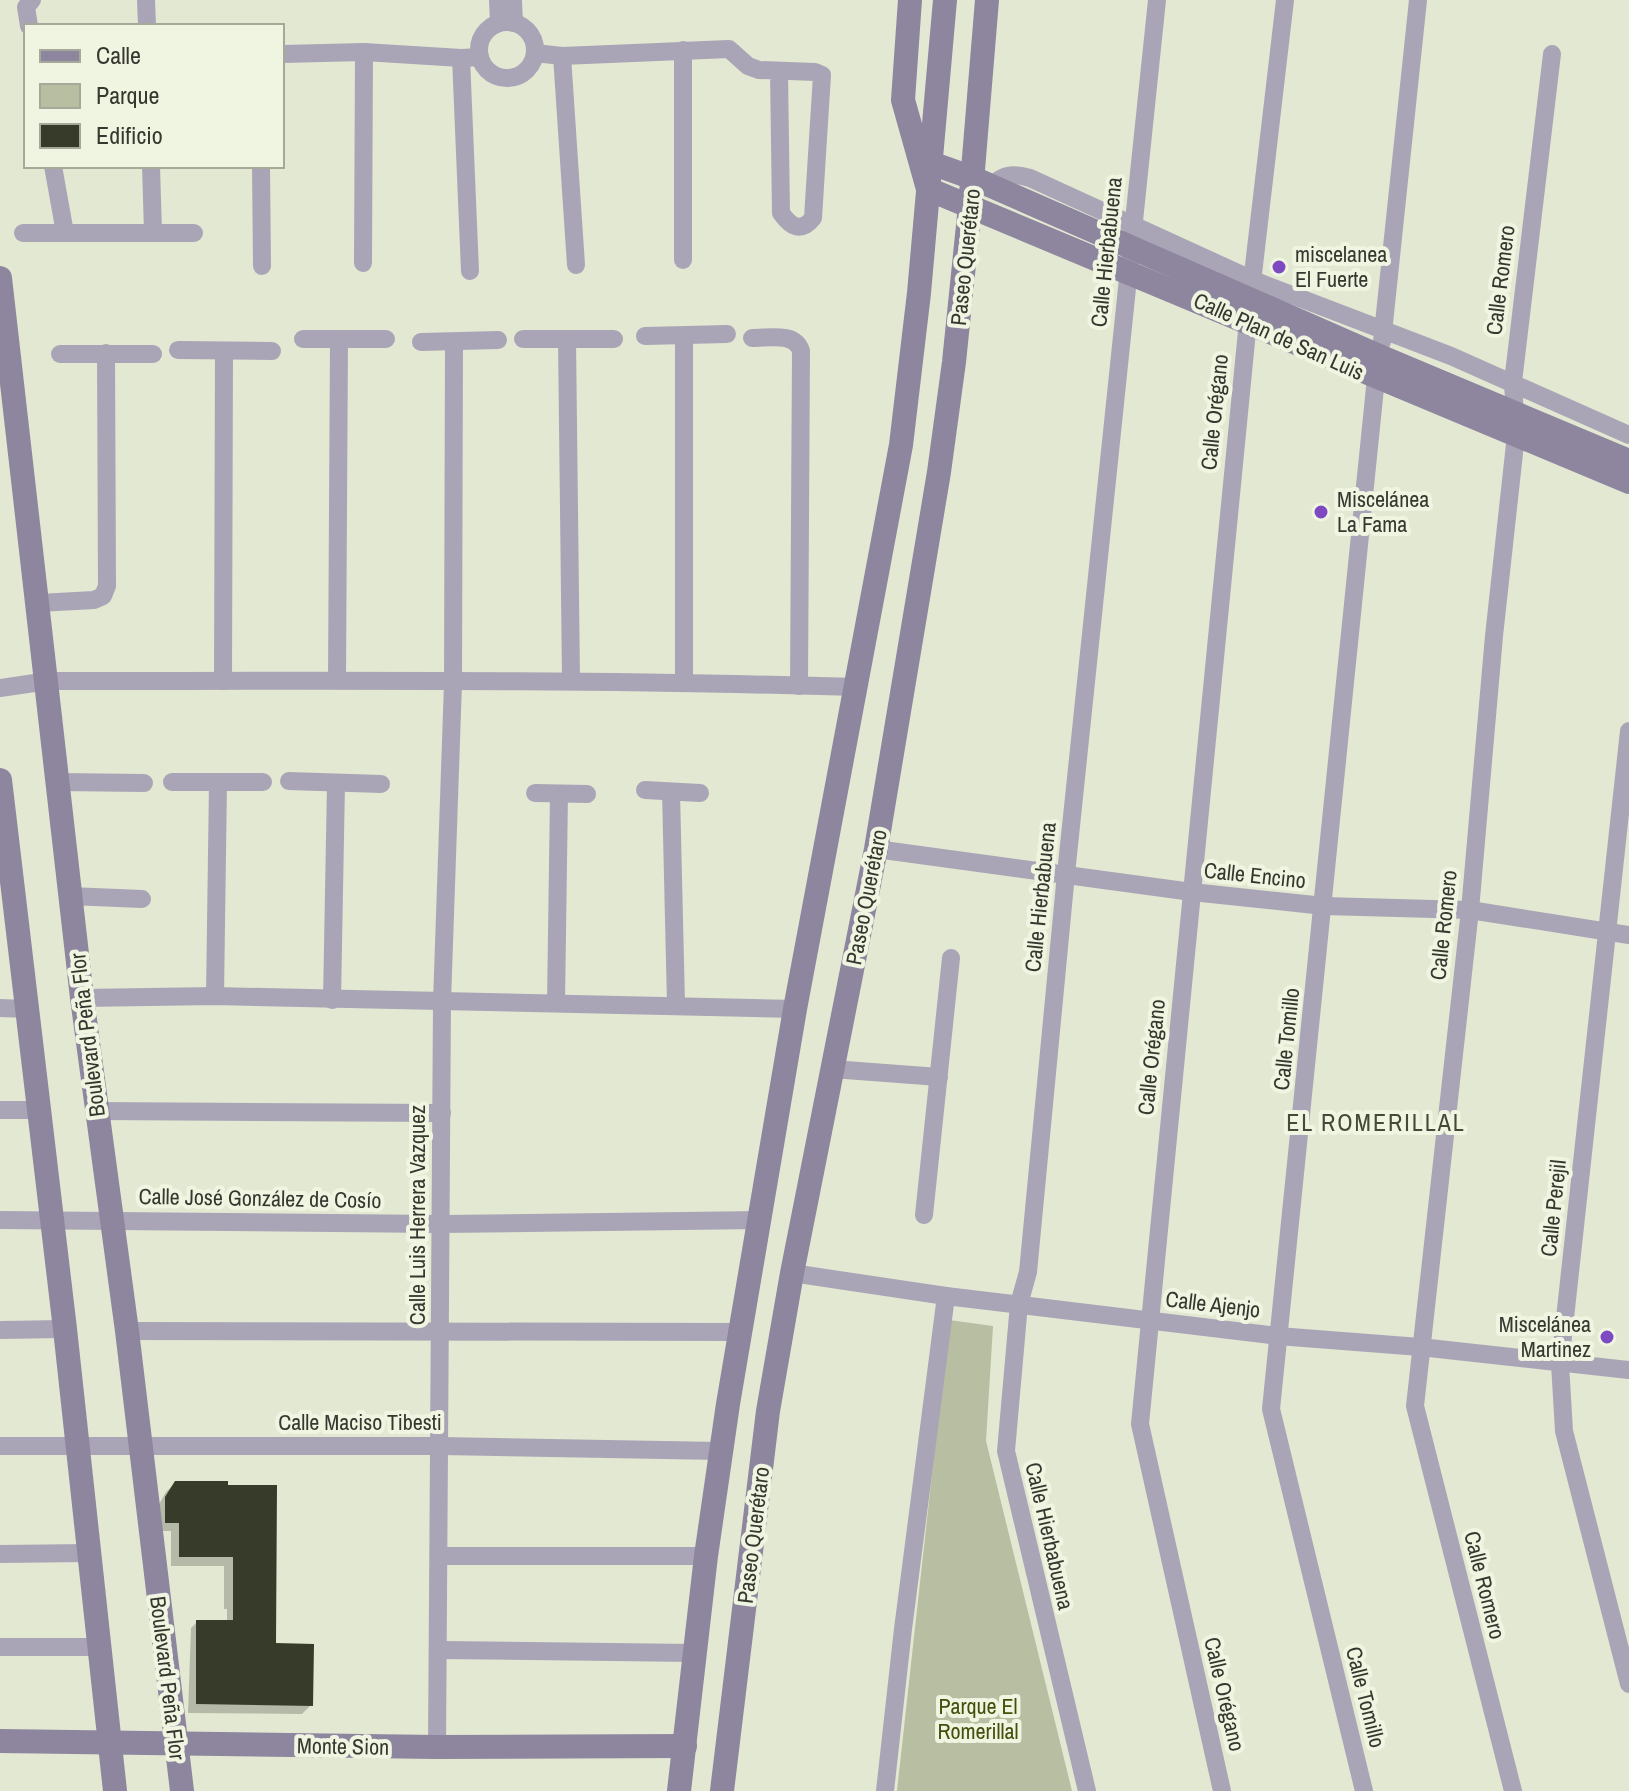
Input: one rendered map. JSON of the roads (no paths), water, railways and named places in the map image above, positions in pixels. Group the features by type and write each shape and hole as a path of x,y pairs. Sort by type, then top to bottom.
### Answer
{"main road":[{"path":"910,0 903,100 928,189"},
{"name":"Paseo Querétaro","path":"679,1791 706,1556 739,1332 795,1009 901,445 945,0"},
{"name":"Paseo Querétaro","path":"722,1791 768,1411 792,1273 876,849 939,472 970,206 982,182 987,0"},
{"name":"Calle Plan de San Luis","path":"931,163 982,182 1250,300 1378,367 1515,423 1629,461"},
{"name":"Calle Plan de San Luis","path":"928,189 970,206 1130,248"},
{"name":"Boulevard Peña Flor","path":"0,278 82,998 127,1331 182,1791"},
{"name":"Calle Plan de San Luis","path":"1515,423 1629,482"},
{"path":"0,780 7,914 26,1009 39,1110 115,1791"},
{"path":"728,1404 768,1411"},
{"name":"Monte Sion","path":"0,1741 437,1747 685,1746"}],"street":[{"path":"29,24 26,7 32,0"},
{"path":"146,0 147,24"},
{"path":"498,0 507,23"},
{"path":"507,23 513,0"},
{"name":"Calle Hierbabuena","path":"1087,1791 1006,1451 1019,1304 1028,1272 1157,0"},
{"name":"Calle Orégano","path":"1222,1791 1140,1424 1250,300 1285,0"},
{"name":"Calle Tomillo","path":"1364,1791 1271,1409 1418,0"},
{"path":"284,54 364,52 470,57 501,77 517,76 529,68 535,53 533,40 526,29 507,23 487,30 470,57 470,271"},
{"path":"535,53 562,56 729,49 748,66 759,70 815,72 822,75 813,218 807,226 797,228 789,224 781,213 779,71"},
{"path":"683,50 683,260"},
{"path":"363,263 364,52"},
{"name":"Calle Romero","path":"1513,1791 1415,1406 1470,910 1515,423 1513,382 1552,54"},
{"path":"562,56 576,265"},
{"path":"53,168 65,233"},
{"path":"151,168 153,232"},
{"path":"261,168 262,266"},
{"path":"23,233 194,233"},
{"path":"1130,248 1250,300 1385,330 1513,382 1629,435"},
{"path":"645,336 727,334"},
{"path":"684,336 684,683"},
{"path":"752,338 792,338 798,342 801,351 799,686"},
{"path":"303,339 386,339"},
{"path":"523,339 614,339"},
{"path":"567,339 571,680"},
{"path":"337,679 339,340"},
{"path":"421,342 498,340"},
{"name":"Calle Luis Herrera Vazquez","path":"437,1747 442,1002 453,683 454,342"},
{"path":"178,350 272,351"},
{"path":"223,681 224,351"},
{"path":"39,603 94,600 103,596 107,586 106,353"},
{"path":"60,354 153,354"},
{"path":"0,688 48,681 337,679 453,683 571,680 857,687"},
{"name":"Calle Perejil","path":"1629,731 1560,1364 1564,1431 1629,1684"},
{"path":"289,781 381,784"},
{"path":"58,782 144,783"},
{"path":"172,782 263,782"},
{"path":"215,996 218,782"},
{"path":"332,1000 336,783"},
{"path":"645,790 700,793"},
{"path":"671,792 676,1004"},
{"path":"535,793 587,794"},
{"path":"556,1003 559,794"},
{"name":"Calle Encino","path":"876,849 1192,892 1324,906 1470,910 1629,935"},
{"path":"70,896 142,899"},
{"path":"924,1215 951,958"},
{"path":"82,998 215,996 795,1009"},
{"path":"0,1008 26,1009"},
{"path":"832,1069 939,1077"},
{"path":"0,1110 39,1110"},
{"path":"96,1111 442,1113"},
{"name":"Calle José González de Cosío","path":"0,1220 441,1224 760,1220"},
{"name":"Calle Ajenjo","path":"792,1273 946,1296 1278,1336 1420,1347 1629,1370"},
{"path":"885,1791 946,1296"},
{"path":"0,1330 65,1329"},
{"path":"127,1331 739,1332"},
{"name":"Calle Maciso Tibesti","path":"0,1446 441,1446 720,1451"},
{"path":"0,1554 88,1553"},
{"path":"440,1556 706,1556"},
{"path":"0,1647 99,1647"},
{"path":"439,1650 694,1653"}],"place":[{"name":"miscelanea El Fuerte","path":"1279,267"},
{"name":"Miscelánea La Fama","path":"1321,512"},
{"name":"Miscelánea Martinez","path":"1607,1337"}],"district":[{"name":"EL ROMERILLAL","path":"1376,1123"}],"park label":[{"name":"Parque El Romerillal","path":"978,1718"}]}
